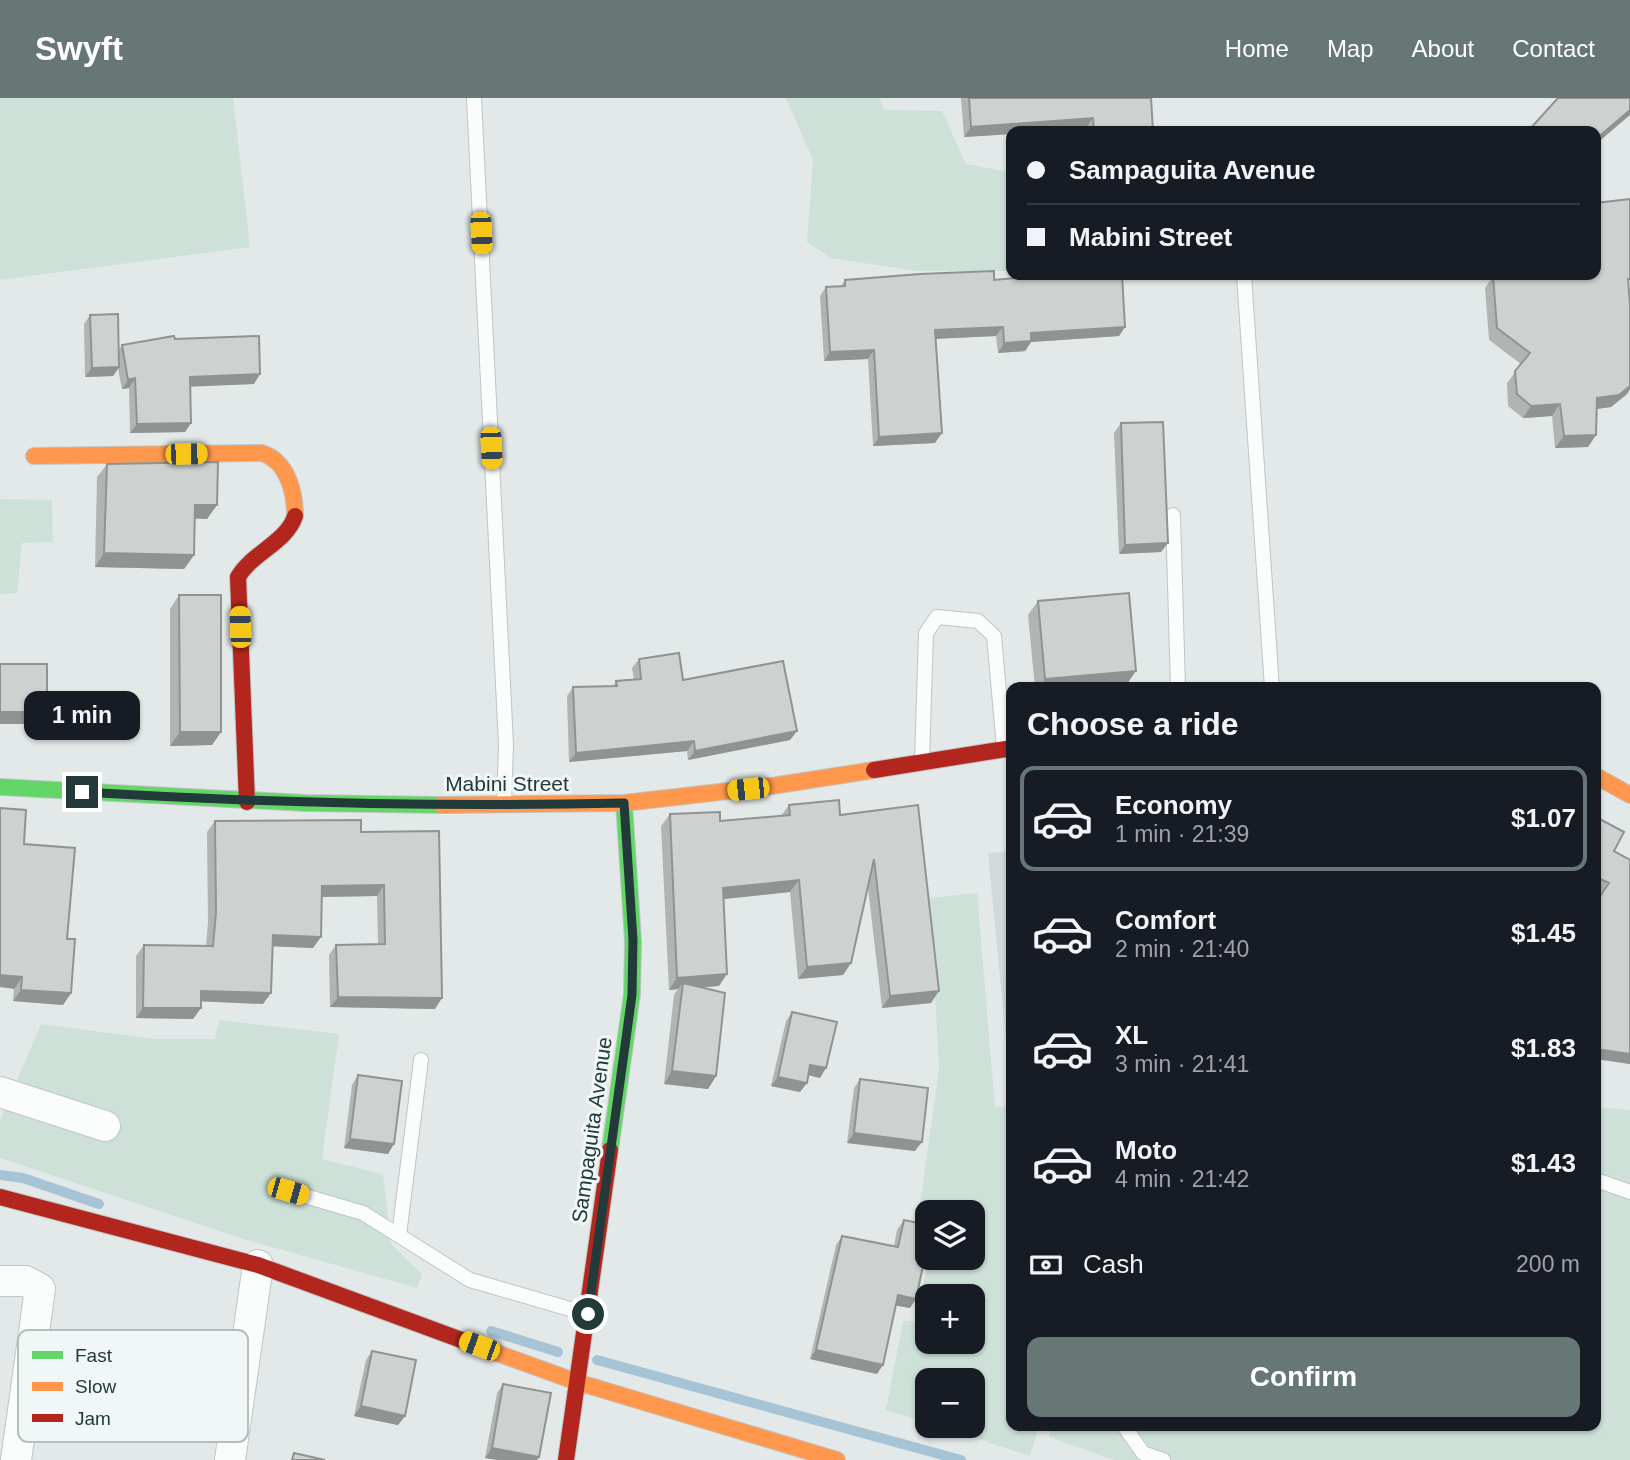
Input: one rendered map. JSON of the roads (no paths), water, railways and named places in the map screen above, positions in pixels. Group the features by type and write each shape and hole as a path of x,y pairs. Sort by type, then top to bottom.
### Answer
{"main road":[{"path":"34,456 262,453 276,457 285,466 295,516 289,529 244,563 238,577 247,802"},
{"name":"Mabini Street","path":"0,787 247,802 503,806 624,803 772,786 1006,749"},
{"path":"1601,779 1630,796"},
{"name":"Sampaguita Avenue","path":"566,1460 632,995 633,940 624,803"},
{"path":"0,1196 258,1265 578,1382 837,1460"}],"street":[{"path":"0,1092 105,1126"},
{"path":"248,1335 258,1265"},
{"path":"0,1281 26,1281 40,1289 34,1330"},
{"path":"16,1460 19,1442"},
{"path":"230,1460 233,1442"}],"lane":[{"path":"474,98 506,745 503,806"},
{"path":"1244,280 1272,682"},
{"path":"1173,515 1178,682"},
{"path":"922,762 926,632 937,617 978,621 994,636 1006,733"},
{"path":"400,1235 421,1060"},
{"path":"1601,1182 1630,1192"},
{"path":"288,1191 363,1213 470,1280 588,1314"},
{"path":"1128,1431 1143,1452 1163,1460"}],"waterway":[{"path":"0,1175 23,1178 99,1204"},
{"path":"491,1331 558,1352"},
{"path":"597,1360 961,1460"}]}
